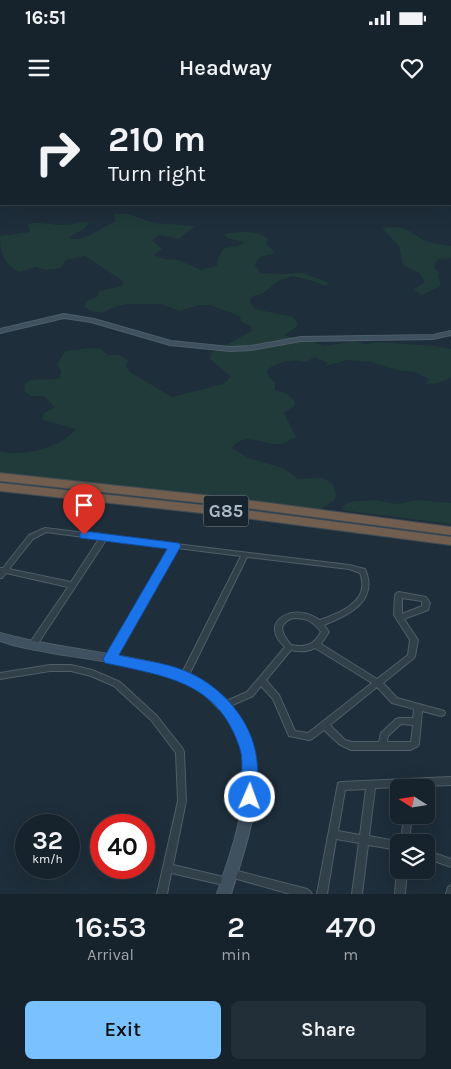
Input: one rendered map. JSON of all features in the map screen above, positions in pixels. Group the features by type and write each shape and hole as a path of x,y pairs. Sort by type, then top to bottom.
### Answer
{"highway":[{"name":"G85","path":"0,477 221,501 451,531"},
{"name":"G85","path":"0,487 228,512 451,541"}],"street":[{"path":"0,331 64,316 92,320 170,343 230,349 251,348 301,339 433,337 451,333"},
{"path":"72,585 2,572 31,537 38,531 45,530 349,567 363,571 367,580 367,588 360,601 347,613 321,623"},
{"path":"32,646 104,537"},
{"path":"110,659 175,546"},
{"path":"184,677 245,554"},
{"path":"294,614 305,614 321,623 325,632 316,645 309,649 289,647 280,637 280,625 286,617 294,614"},
{"path":"261,680 276,697 292,734 309,737 411,656 414,640 400,618"},
{"path":"0,636 32,646 159,669 184,677 224,705 235,719 248,751 251,780 246,815 224,894"},
{"path":"316,645 378,683 395,702 441,713"},
{"path":"224,705 250,694 289,647"},
{"path":"0,676 50,668 71,668 92,673 117,684 154,718 180,752 182,801 162,894"},
{"path":"325,726 342,742 351,746 410,746 415,744 418,709"},
{"path":"383,745 384,735 399,721 417,722"},
{"path":"435,783 451,781"},
{"path":"357,894 371,784"},
{"path":"322,894 341,786 390,784"},
{"path":"333,834 390,844"},
{"path":"435,857 451,863"},
{"path":"168,868 307,894"},
{"path":"400,894 401,879"}],"green space":[{"path":"114,214 128,214 154,223 195,226 178,239 159,235 153,239 162,249 154,255 164,259 179,260 201,270 217,266 218,258 224,248 238,246 245,242 227,238 224,234 248,232 260,234 269,240 266,244 275,252 259,258 257,261 255,265 261,273 303,273 330,283 324,286 293,276 280,280 262,294 253,296 250,301 255,309 293,317 298,323 285,336 308,339 323,346 355,341 365,344 379,342 451,349 451,378 437,383 421,385 427,383 429,379 415,372 397,370 372,362 348,360 325,366 328,363 315,357 306,362 296,360 281,363 267,370 268,376 275,382 275,390 287,394 295,402 294,406 284,413 296,437 281,444 249,439 243,440 237,442 232,448 248,458 283,468 298,479 322,478 330,482 334,486 336,496 334,500 320,510 0,475 0,451 19,453 41,449 61,441 76,429 42,420 44,413 55,407 44,396 31,396 24,391 25,383 29,381 60,378 61,371 57,365 65,351 90,348 101,349 108,355 119,355 128,360 126,366 130,372 172,397 223,384 231,377 210,359 211,353 252,331 250,325 241,322 240,316 210,305 200,305 179,311 162,304 128,304 117,306 102,313 91,311 84,307 87,301 97,297 99,291 122,286 123,281 85,256 66,260 61,268 45,270 36,267 19,272 9,265 4,257 0,236 30,232 28,225 40,223 69,225 83,222 89,223 84,229 70,237 71,239 77,239 89,236 115,222"},
{"path":"397,227 427,241 451,246 451,258 439,259 434,267 439,272 438,276 441,286 422,295 413,290 425,282 418,272 403,265 399,246 382,228"},
{"path":"374,500 397,504 418,500 451,503 451,524 341,510 351,502"}],"route":[{"path":"84,535 175,546 110,659 179,674 194,682 224,705 235,719 248,751 251,780 250,797"}]}
